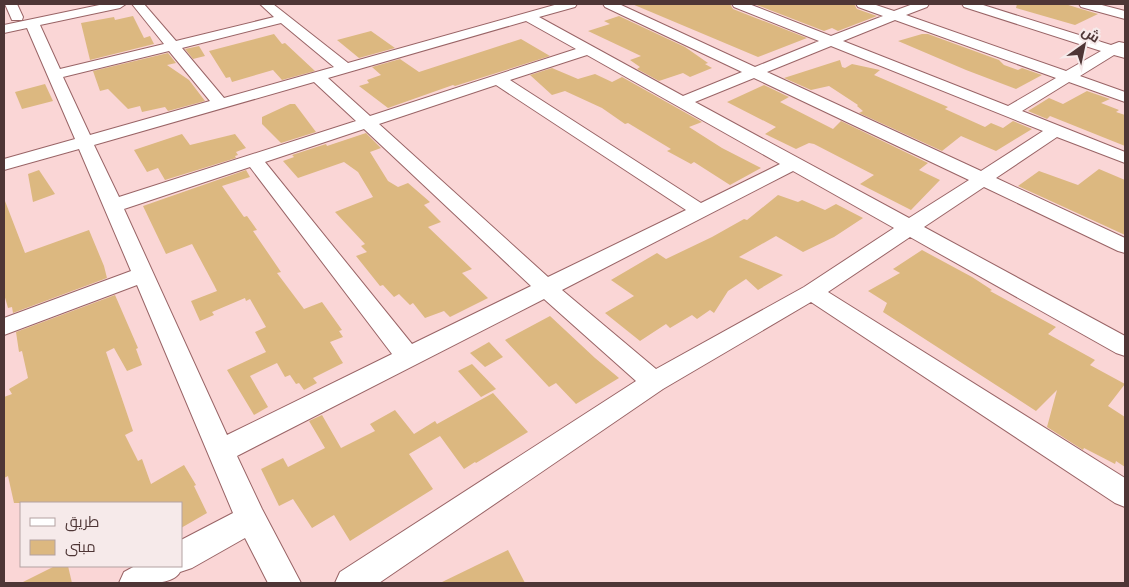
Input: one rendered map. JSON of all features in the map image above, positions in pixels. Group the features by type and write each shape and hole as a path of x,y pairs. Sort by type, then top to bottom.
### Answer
{"street":[{"path":"11,4 24,20 54,75 220,451 251,518 285,583"},
{"path":"4,29 24,20 81,4"},
{"path":"4,20 24,20 120,4"},
{"path":"138,4 221,104"},
{"path":"266,4 344,68"},
{"path":"4,165 571,4"},
{"path":"609,4 1125,246"},
{"path":"738,4 1125,158"},
{"path":"862,4 1125,97"},
{"path":"682,102 923,4"},
{"path":"968,4 1118,52"},
{"path":"1085,4 1125,15"},
{"path":"527,16 1125,347"},
{"path":"54,75 284,18"},
{"path":"1009,112 1067,76 1118,52 1125,42"},
{"path":"112,206 588,50"},
{"path":"317,76 546,288 654,382"},
{"path":"499,80 700,210"},
{"path":"351,583 654,382 812,292 1055,131"},
{"path":"254,160 408,357"},
{"path":"220,451 794,164"},
{"path":"4,326 142,275"},
{"path":"812,292 1125,494"},
{"path":"182,556 251,518"},
{"path":"134,583 164,567"}],"building":[{"path":"632,4 730,4 733,9 807,38 758,57"},
{"path":"754,4 854,4 857,9 877,16 838,31 832,28 824,31"},
{"path":"1017,4 1065,4 1098,14 1075,25 1016,8"},
{"path":"133,16 144,38 150,36 154,44 90,60 81,23 114,17 115,20"},
{"path":"619,16 685,47 712,68 690,77 683,73 659,81 637,69 640,67 630,60 641,56 588,31 610,24 604,21"},
{"path":"371,31 395,48 359,58 337,40"},
{"path":"274,34 282,44 285,43 315,71 282,80 273,70 232,82 230,77 226,78 209,51"},
{"path":"928,34 999,60 1004,65 1018,70 1022,68 1042,75 1016,89 898,41"},
{"path":"521,39 550,56 455,86 453,85 388,108 359,86 369,83 367,80 381,75 372,67 400,59 419,72"},
{"path":"199,46 205,56 193,59 185,49"},
{"path":"168,53 176,63 167,65 189,80 205,101 168,111 165,107 142,112 140,106 128,109 108,89 100,91 93,71"},
{"path":"840,60 842,67 845,68 852,64 880,70 874,75 948,107 945,109 985,127 991,123 1003,128 1013,121 1032,129 996,151 961,136 942,151 859,113 863,111 858,105 829,86 811,90 784,78"},
{"path":"552,68 578,79 595,74 612,82 622,77 702,122 689,127 722,148 761,168 730,185 694,162 691,164 667,151 671,149 628,123 625,124 602,108 565,91 552,95 530,75"},
{"path":"45,84 53,101 22,109 15,92"},
{"path":"764,85 789,97 780,102 833,129 841,121 928,163 919,170 940,180 911,210 860,184 874,175 814,144 809,143 796,149 765,134 776,127 727,102"},
{"path":"1087,91 1110,99 1101,103 1119,110 1116,112 1125,115 1125,146 1050,116 1047,119 1028,111 1049,98 1063,104"},
{"path":"290,104 295,104 316,132 281,143 262,124 262,117"},
{"path":"366,133 381,148 370,152 388,181 398,187 408,183 430,202 424,205 441,222 428,227 472,269 462,273 488,298 450,317 444,311 425,318 413,303 410,305 399,294 394,297 383,285 380,286 356,256 367,252 361,246 365,244 335,212 373,197 358,172 344,162 298,178 283,161 294,157 292,155"},
{"path":"182,134 190,145 235,134 246,148 236,152 238,155 235,156 236,158 165,180 158,168 147,172 134,150"},
{"path":"1099,169 1125,180 1125,235 1018,186 1039,171 1078,185"},
{"path":"39,170 55,194 33,202 28,174"},
{"path":"246,170 250,177 222,186 244,217 247,216 257,230 253,231 281,272 277,273 304,309 322,302 342,330 339,331 343,337 330,342 343,363 313,378 317,383 304,390 299,383 296,384 290,375 285,377 277,363 250,376 268,407 254,415 227,370 266,352 255,332 266,327 250,299 246,301 245,298 212,312 214,315 200,321 191,301 217,291 192,244 166,254 143,206"},
{"path":"778,195 798,202 802,200 825,210 836,204 863,218 834,237 803,252 776,236 739,257 783,275 758,290 746,279 728,291 714,313 710,310 697,319 692,315 670,328 666,324 640,341 605,313 634,296 611,280 657,253 666,259 744,219 747,220"},
{"path":"5,201 25,253 89,230 107,278 13,313 12,307 8,308 4,294"},
{"path":"922,250 972,277 992,290 990,291 1056,327 1048,334 1095,360 1090,365 1125,384 1108,406 1125,417 1125,467 1116,461 1115,464 1084,448 1083,450 1047,427 1057,390 1036,411 883,312 887,303 868,291 900,273 893,269"},
{"path":"115,295 138,348 136,349 142,365 127,371 114,348 106,352 133,431 125,435 138,461 142,459 151,484 184,465 196,485 194,486 207,513 182,527 182,502 14,503 8,476 4,478 4,397 12,394 9,389 28,378 22,351 19,352 16,332"},
{"path":"550,316 619,378 576,404 556,383 549,387 505,340"},
{"path":"489,342 503,357 485,367 470,353"},
{"path":"472,364 496,389 481,397 458,371"},
{"path":"493,393 528,432 464,469 440,436 409,454 433,489 350,541 334,515 312,528 293,499 279,506 261,469 283,458 288,467 325,448 309,421 322,415 341,448 375,431 370,424 395,410 414,434 435,421 437,424"},
{"path":"508,550 525,583 440,583"},
{"path":"53,567 68,567 72,583 21,583"}]}
